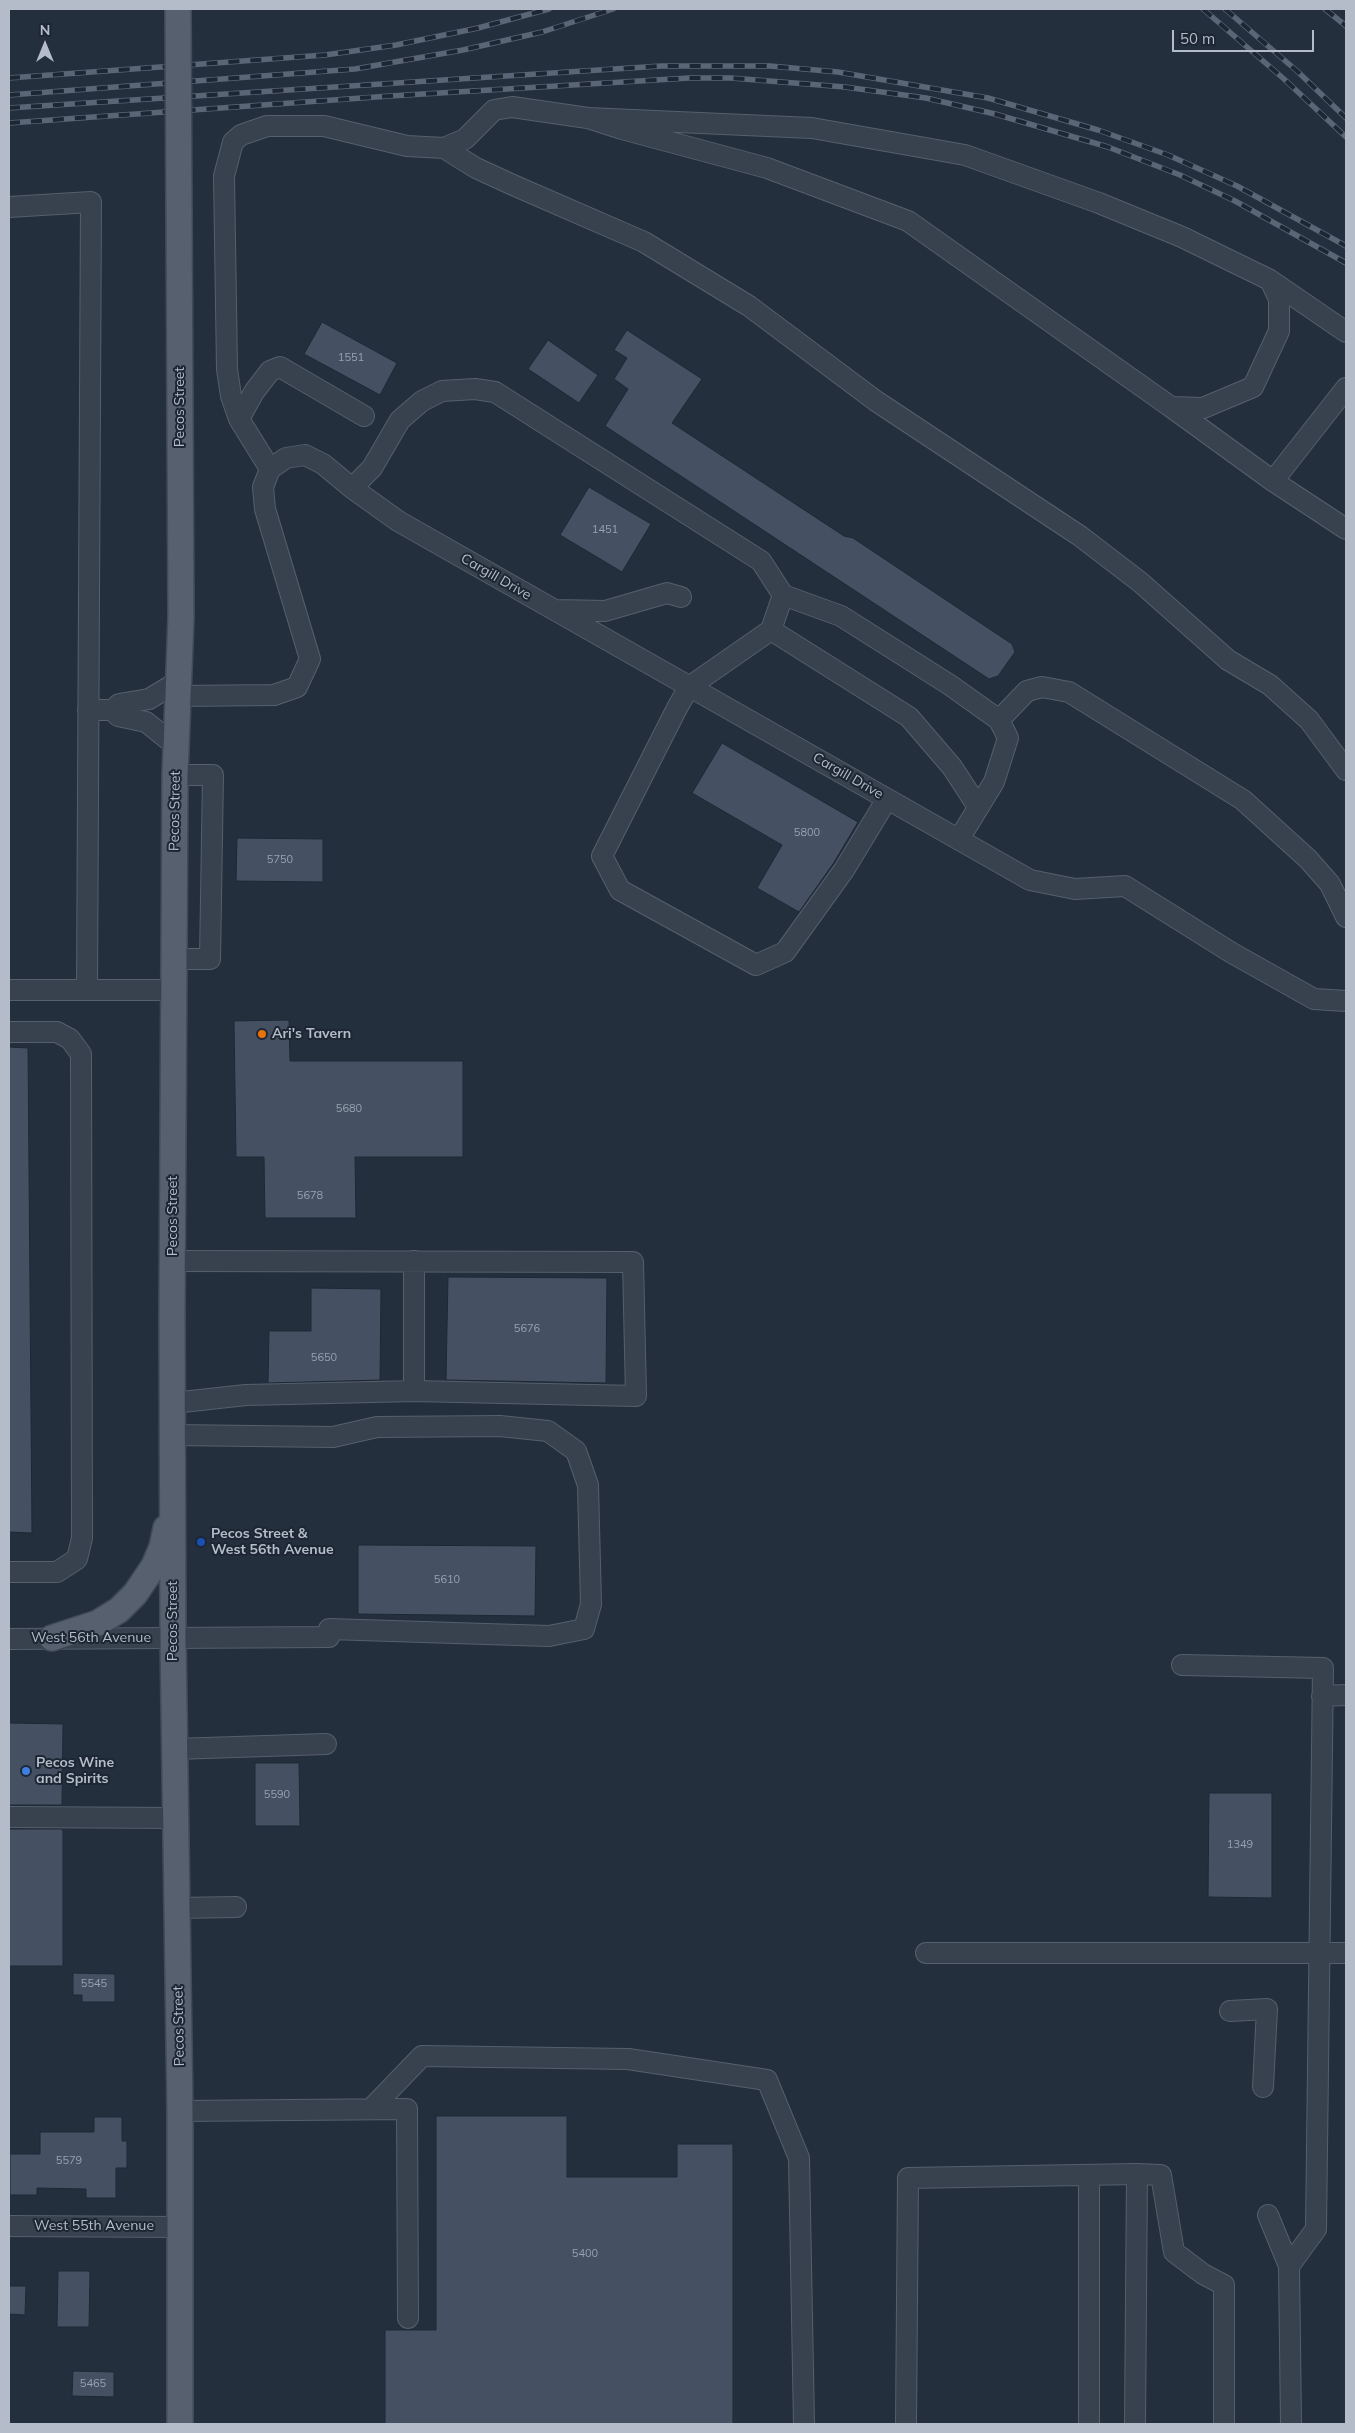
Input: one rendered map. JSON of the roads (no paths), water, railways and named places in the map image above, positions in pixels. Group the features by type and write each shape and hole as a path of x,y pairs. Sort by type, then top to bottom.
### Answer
{"main road":[{"name":"Pecos Street","path":"178,9 181,617 176,746 172,1261 173,1638 180,2110 180,2424"},
{"path":"52,1638 98,1623 119,1610 135,1594 154,1566 162,1547 174,1492"}],"street":[{"path":"88,710 113,710 119,704 149,699 179,688 274,696 297,687 310,660 265,509 263,487 270,469 239,419 231,396 227,369 224,176 233,142 241,135 267,126 324,126 407,146 444,148 465,139 494,110 512,107 588,118 812,128 965,155 1108,206 1182,237 1270,280 1346,332"},
{"path":"588,118 767,168 908,221 1273,481 1346,529"},
{"path":"444,148 476,168 644,242 749,306 876,401 1080,536 1140,582 1228,660 1270,685 1309,720 1346,770"},
{"path":"9,207 91,202 87,990"},
{"path":"1171,407 1203,408 1253,387 1279,331 1279,300 1270,280"},
{"path":"239,419 254,392 270,371 280,367 364,416"},
{"path":"1273,481 1346,388"},
{"path":"352,488 372,468 400,420 422,401 442,391 475,389 495,392 761,561 783,595 841,616 950,685 999,720 1008,738 994,782 959,839"},
{"name":"Cargill Drive","path":"270,469 286,458 305,455 323,464 352,488 398,521 1030,880 1075,889 1125,886 1232,953 1314,999 1346,1002"},
{"path":"555,610 606,611 667,593 681,597"},
{"path":"783,595 771,630 690,687 602,856 620,890 756,965 785,952 844,870 887,799"},
{"path":"771,630 909,717 952,767 978,808"},
{"path":"999,720 1027,691 1042,687 1069,692 1243,800 1308,859 1324,877 1330,884 1346,917"},
{"path":"113,710 118,716 146,722 176,746"},
{"path":"174,959 210,959 213,775 176,775"},
{"path":"9,990 174,990"},
{"path":"9,1032 57,1032 70,1039 82,1054 82,1538 77,1559 57,1572 9,1572"},
{"path":"172,1261 633,1262 636,1396 414,1391 246,1395 173,1403"},
{"path":"414,1261 414,1391"},
{"name":"West 56th Avenue","path":"9,1638 173,1638 330,1633 548,1636 584,1629 591,1604 588,1485 576,1451 548,1431 500,1426 377,1428 333,1437 173,1435"},
{"path":"1182,1665 1323,1668 1316,2229 1289,2266"},
{"path":"1322,1696 1346,1695"},
{"path":"175,1749 326,1744"},
{"path":"9,1817 176,1818"},
{"path":"177,1908 236,1907"},
{"path":"926,1953 1346,1953"},
{"path":"1230,2011 1267,2009 1263,2087"},
{"path":"371,2109 422,2056 628,2059 767,2080 800,2158 804,2424"},
{"path":"180,2110 407,2109 408,2318"},
{"path":"1135,2424 1138,2174"},
{"path":"906,2424 908,2178 1138,2174 1161,2175 1174,2252 1203,2274 1224,2285 1224,2424"},
{"path":"1089,2175 1089,2424"},
{"path":"1268,2215 1289,2266 1291,2424"},
{"name":"West 55th Avenue","path":"9,2226 180,2227"}],"railway":[{"path":"9,78 325,55 396,45 478,28 549,9"},
{"path":"9,95 355,69 463,50 542,32 613,9"},
{"path":"1203,9 1284,79 1346,137"},
{"path":"1225,9 1297,71 1346,118"},
{"path":"1325,9 1346,26"},
{"path":"9,108 661,66 770,66 838,72 988,98 1098,130 1168,155 1237,186 1346,246"},
{"path":"9,123 390,96 689,78 731,78 845,87 926,98 995,114 1108,147 1180,175 1235,201 1346,263"}],"place":[{"name":"Ari's Tavern","path":"262,1034"},
{"name":"Pecos Street & West 56th Avenue","path":"201,1542"},
{"name":"Pecos Wine and Spirits","path":"26,1771"}]}
